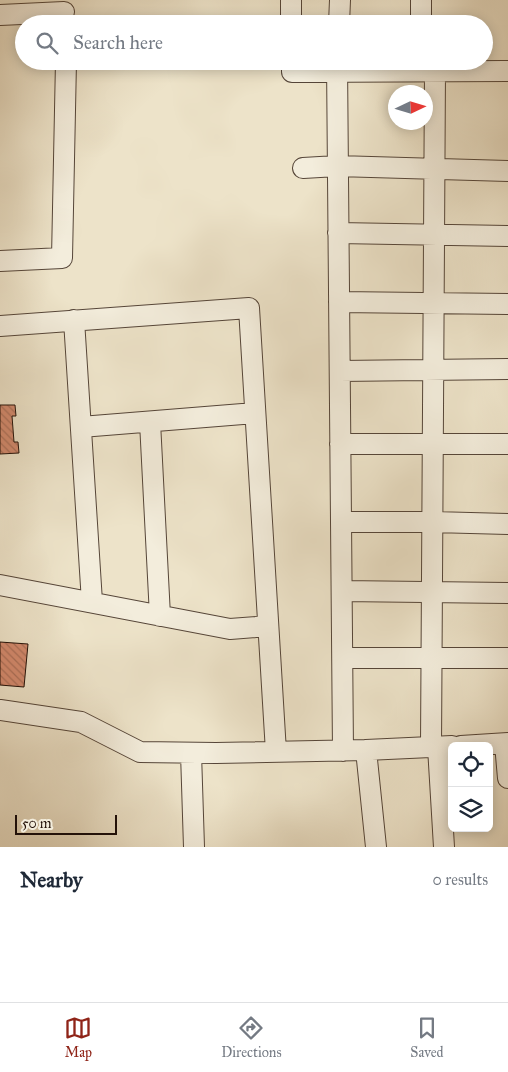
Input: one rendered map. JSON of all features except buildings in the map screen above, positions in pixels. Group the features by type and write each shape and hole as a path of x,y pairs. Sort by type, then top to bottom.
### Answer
{"street":[{"path":"291,0 291,15"},
{"path":"339,15 340,0"},
{"path":"421,0 421,15"},
{"path":"0,15 64,12"},
{"path":"0,260 62,258 66,70"},
{"path":"292,70 292,72 310,70"},
{"path":"336,70 343,751"},
{"path":"426,70 435,169 432,657 440,747 444,847"},
{"path":"481,70 508,71"},
{"path":"303,168 337,166 508,171"},
{"path":"338,233 508,236"},
{"path":"339,302 508,304"},
{"path":"0,326 249,308 276,752"},
{"path":"74,320 92,602"},
{"path":"340,371 508,369"},
{"path":"81,427 256,413"},
{"path":"150,422 160,616"},
{"path":"340,444 508,444"},
{"path":"341,522 508,524"},
{"path":"0,584 230,630 268,626"},
{"path":"342,591 508,593"},
{"path":"343,658 508,658"},
{"path":"0,710 81,722 140,752 343,751 440,747"},
{"path":"493,744 507,743 508,778"},
{"path":"366,750 376,847"},
{"path":"191,753 194,847"}]}
